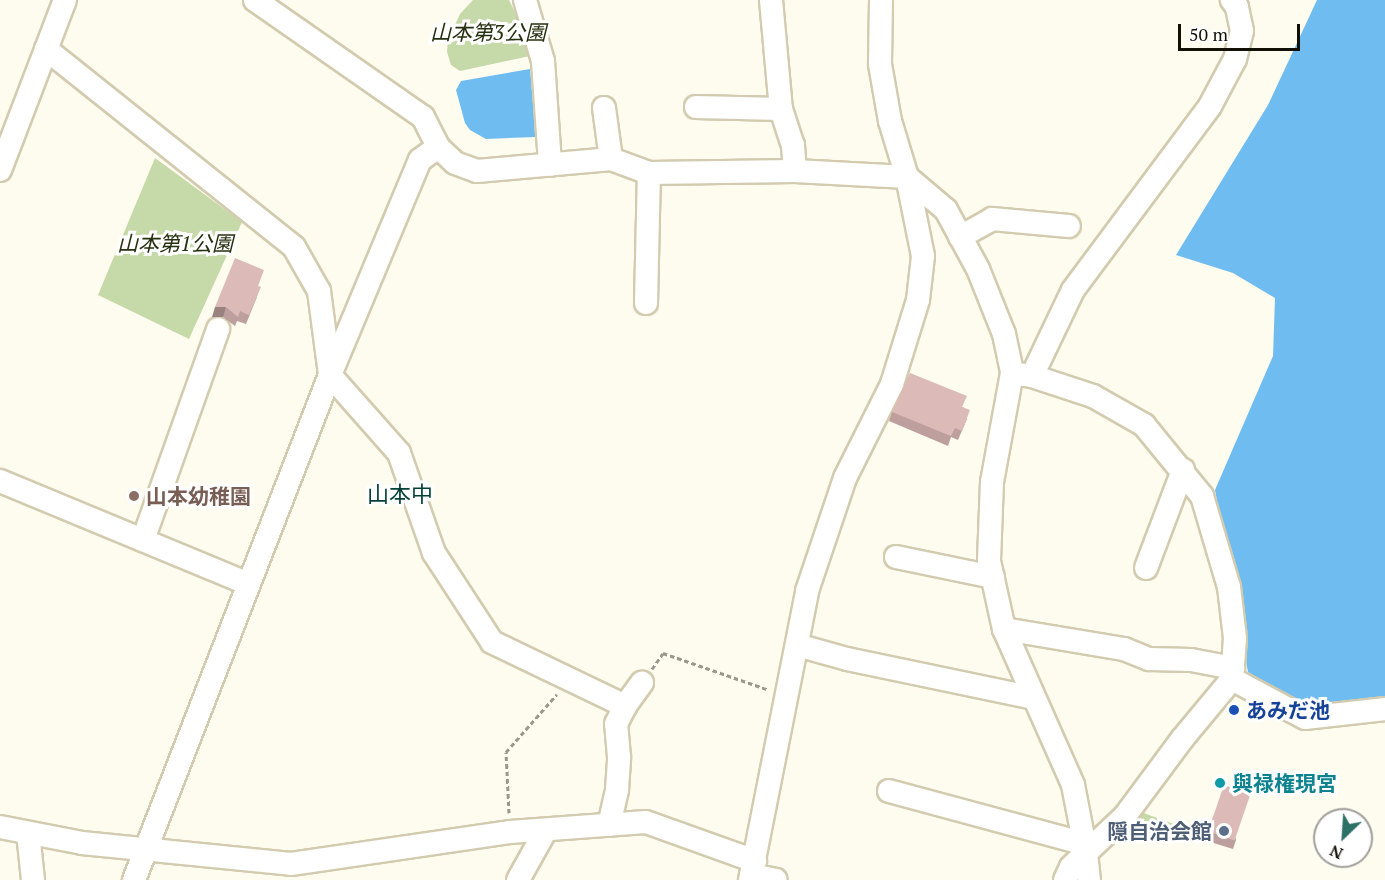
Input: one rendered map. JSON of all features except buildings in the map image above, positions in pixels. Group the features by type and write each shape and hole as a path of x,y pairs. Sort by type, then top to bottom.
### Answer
{"street":[{"path":"0,170 65,0"},
{"path":"255,0 423,117 438,147 455,163 477,171 611,159 649,173 795,171 906,177 946,210 978,269 1022,375 1093,396 1144,425 1184,470 1202,495 1229,587 1235,638 1232,674 1125,816 1085,848 1071,867 1065,880"},
{"path":"525,0 543,61 550,165"},
{"path":"771,0 781,109 793,145 795,171"},
{"path":"752,872 807,591 845,478 892,384 918,300 923,256 880,64 881,0"},
{"path":"1089,880 1073,785 1004,629 989,561 992,482 1022,375 1073,290 1210,106 1235,59 1242,31 1237,7 1232,0"},
{"path":"46,49 294,247 319,291 330,375 399,453 434,553 492,642 625,706"},
{"path":"696,107 781,109"},
{"path":"604,108 611,159"},
{"path":"134,880 330,375 420,160 438,147"},
{"path":"646,303 649,173"},
{"path":"960,237 992,219 1069,226"},
{"path":"143,540 218,329"},
{"path":"1146,568 1184,470"},
{"path":"0,481 249,584"},
{"path":"896,557 993,577"},
{"path":"1004,629 1124,649 1149,659 1191,660 1232,674 1305,718 1385,709"},
{"path":"797,645 847,659 1034,698"},
{"path":"609,825 617,778 616,724 625,706 642,683"},
{"path":"889,791 1085,848"},
{"path":"0,827 82,843 291,864 510,832 646,822 752,872 776,880"},
{"path":"518,880 546,830"},
{"path":"28,833 33,880"}],"path":[{"path":"642,683 663,653 788,697"},
{"path":"510,832 506,752 531,721 572,679"}],"green space":[{"name":"山本第3公園","path":"473,0 509,0 522,27 530,56 460,71 451,65 447,52 448,40 460,14"},
{"name":"山本第1公園","path":"155,158 242,222 189,339 98,295"},
{"path":"1141,812 1179,826 1175,833 1118,835"}],"water":[{"path":"1317,0 1385,0 1385,701 1312,711 1248,672 1215,490 1273,356 1275,298 1233,273 1176,255 1268,105"},
{"path":"530,69 536,137 486,139 470,130 465,123 456,90 461,81"}],"place":[{"name":"山本幼稚園","path":"134,496"},
{"name":"あみだ池","path":"1234,710"},
{"name":"與禄権現宮","path":"1220,783"},
{"name":"隠自治会館","path":"1224,831"}],"district":[{"name":"山本中","path":"400,494"}]}
